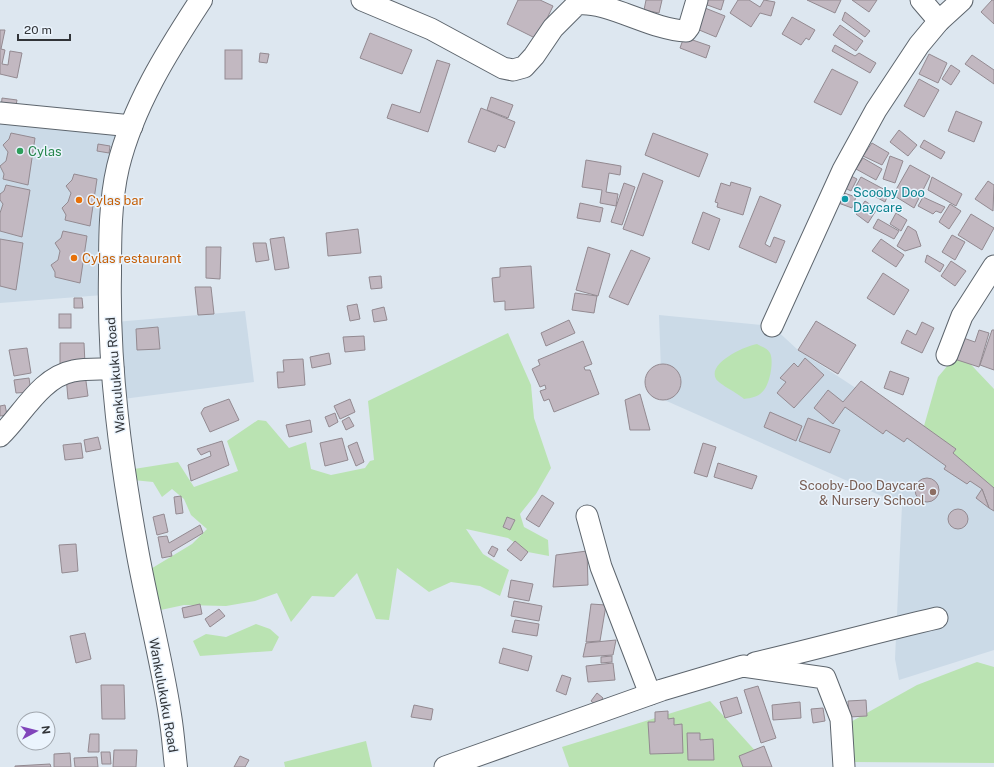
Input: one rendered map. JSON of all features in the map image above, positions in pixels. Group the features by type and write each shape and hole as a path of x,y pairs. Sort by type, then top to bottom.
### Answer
{"main road":[{"name":"Wankulukuku Road","path":"176,767 170,715 138,554 121,443 109,326 113,205 118,166 146,92 163,59 201,0"}],"street":[{"path":"362,0 424,25 503,68 510,70 524,66 534,56 553,28 577,4 590,4 656,26 686,31 697,0"},
{"path":"921,0 939,20"},
{"path":"772,326 843,170 876,110 919,45 939,20 962,0"},
{"path":"0,113 132,126"},
{"path":"947,355 962,316 994,266"},
{"path":"0,436 12,425 46,384 58,376 73,371 113,369"},
{"path":"587,516 601,567 650,694"},
{"path":"445,767 650,694 743,666 831,646 877,632 937,618"},
{"path":"743,666 825,678 841,719 844,767"}],"shaded area":[{"path":"0,121 120,134 103,295 0,303"},
{"path":"245,311 254,382 123,399 115,322"},
{"name":"Scooby-Doo Daycare & Nursery School","path":"659,315 772,326 798,350 994,479 994,650 899,680 895,659 902,505 662,399"}],"green space":[{"path":"508,333 531,385 534,418 551,468 536,494 520,514 524,527 548,540 549,556 528,552 508,538 466,529 483,554 509,570 500,596 480,586 451,582 429,592 397,568 389,620 376,619 357,573 334,597 312,596 291,622 277,593 255,601 226,606 184,605 156,611 149,570 192,544 207,529 191,515 184,499 172,489 162,497 153,482 133,480 134,469 178,462 194,487 238,471 227,441 258,420 266,421 289,448 306,442 311,469 331,475 365,468 370,461 374,460 368,401"},
{"path":"757,344 770,353 772,361 770,377 766,387 760,394 755,397 744,399 718,381 715,373 717,367 729,356 751,345"},
{"path":"959,352 994,389 994,488 953,453 955,449 924,426 938,377"},
{"path":"256,624 270,629 279,637 272,651 200,656 193,641 206,634 226,637"},
{"path":"977,662 994,667 994,763 851,762 847,724 917,685"},
{"path":"710,701 770,767 569,767 562,747"},
{"path":"366,741 372,767 285,767 284,762"}],"building":[{"path":"518,0 540,0 553,6 537,39 507,24"},
{"path":"646,0 662,0 659,13 644,10"},
{"path":"700,0 724,0 721,10 699,2"},
{"path":"738,0 749,0 760,7 764,0 775,2 771,16 760,13 751,27 730,13"},
{"path":"807,0 841,0 835,13"},
{"path":"852,0 877,0 869,12"},
{"path":"992,0 994,0 994,24 981,12"},
{"path":"700,6 725,16 716,37 692,27"},
{"path":"845,12 870,31 865,37 842,20"},
{"path":"792,17 815,30 809,40 806,38 801,45 782,34"},
{"path":"840,25 863,41 856,51 833,35"},
{"path":"0,30 5,30 1,49 5,50 2,64 8,65 10,51 22,53 17,78 0,74"},
{"path":"370,33 412,50 402,74 360,58"},
{"path":"684,37 710,46 706,58 680,48"},
{"path":"835,45 855,56 859,53 876,63 870,73 832,51"},
{"path":"225,50 242,50 242,79 225,79"},
{"path":"260,53 269,54 267,63 259,62"},
{"path":"929,54 947,63 938,83 919,74"},
{"path":"972,55 994,70 994,84 965,64"},
{"path":"437,60 450,64 428,132 387,118 392,104 420,113"},
{"path":"951,65 960,71 951,85 942,79"},
{"path":"832,69 858,82 841,115 814,102"},
{"path":"919,79 939,90 924,117 904,106"},
{"path":"491,97 513,105 508,118 487,110"},
{"path":"2,98 17,100 15,111 1,109"},
{"path":"481,108 515,122 505,148 498,145 495,152 468,142"},
{"path":"956,111 982,122 974,142 948,131"},
{"path":"899,130 917,145 908,156 890,142"},
{"path":"11,133 35,138 28,185 3,179 4,174 0,166 6,161 8,152 3,145 9,139"},
{"path":"653,133 708,154 699,177 645,155"},
{"path":"924,140 945,152 941,159 920,147"},
{"path":"872,143 889,153 882,165 863,156"},
{"path":"98,144 110,146 109,153 97,151"},
{"path":"890,156 903,161 895,183 883,179"},
{"path":"863,158 882,169 876,180 856,169"},
{"path":"586,160 621,166 620,175 609,173 606,192 618,194 616,206 600,203 602,190 582,187"},
{"path":"910,165 930,176 914,208 893,195"},
{"path":"643,173 663,181 643,236 623,229"},
{"path":"74,174 97,179 90,226 65,220 66,215 62,208 68,202 71,193 66,186 72,180"},
{"path":"849,175 857,179 851,191 843,187"},
{"path":"861,177 889,192 885,202 856,186"},
{"path":"932,177 962,194 956,206 928,190"},
{"path":"988,181 994,185 993,211 975,199"},
{"path":"731,182 751,188 743,215 717,207 718,203 715,202 721,183 730,186"},
{"path":"624,183 635,187 622,225 611,222"},
{"path":"6,185 30,190 22,237 0,231 0,213 3,204 0,200 0,194 4,191"},
{"name":"Scooby Doo Daycare","path":"841,192 856,197 852,208 833,201"},
{"path":"760,196 781,205 765,244 770,247 774,237 785,241 776,263 739,247"},
{"path":"923,197 945,207 941,213 936,211 933,214 918,206"},
{"path":"865,201 877,209 868,223 856,214"},
{"path":"580,203 603,208 600,222 577,218"},
{"path":"950,204 961,211 949,229 939,222"},
{"path":"703,212 720,219 709,250 692,243"},
{"path":"896,213 907,220 901,231 890,224"},
{"path":"971,214 994,228 982,250 958,235"},
{"path":"878,219 899,231 894,239 873,228"},
{"path":"908,226 916,231 921,246 905,251 897,246"},
{"path":"358,229 361,253 328,256 326,233"},
{"path":"63,231 87,236 80,283 55,277 55,272 51,265 58,260 60,251 55,243 61,238"},
{"path":"952,235 965,242 955,260 942,252"},
{"path":"284,237 289,268 275,270 270,239"},
{"path":"0,239 23,243 16,290 0,286"},
{"path":"881,239 904,255 896,267 872,251"},
{"path":"253,243 266,243 269,260 256,262"},
{"path":"206,247 221,247 220,279 206,278"},
{"path":"588,247 610,254 598,296 576,290"},
{"path":"631,250 650,258 628,305 609,297"},
{"path":"927,255 944,265 940,272 925,262"},
{"path":"951,261 966,271 955,286 941,276"},
{"path":"531,266 534,308 505,310 505,301 494,302 492,278 500,277 500,268"},
{"path":"883,273 909,290 894,315 867,298"},
{"path":"381,276 382,288 371,289 369,277"},
{"path":"195,287 211,287 214,314 198,315"},
{"path":"575,293 597,296 594,313 572,310"},
{"path":"74,298 82,298 83,308 74,308"},
{"path":"357,304 360,319 350,321 347,306"},
{"path":"384,307 387,320 374,322 372,310"},
{"path":"59,314 71,314 71,328 59,328"},
{"path":"569,320 575,333 546,346 541,333"},
{"path":"816,321 856,345 838,374 798,350"},
{"path":"922,322 934,328 922,353 901,343 907,330 916,335"},
{"path":"158,327 160,349 137,350 136,329"},
{"path":"979,330 989,333 979,367 942,355 949,333 975,342"},
{"path":"992,330 994,330 994,370 980,365"},
{"path":"364,336 365,350 345,352 343,337"},
{"path":"583,341 592,364 584,367 585,370 590,370 599,394 554,412 549,399 544,401 540,391 546,389 545,385 540,387 532,369 540,365 538,360"},
{"path":"60,343 84,343 85,364 60,365"},
{"path":"27,348 31,373 14,376 9,350"},
{"path":"329,353 331,364 312,368 310,357"},
{"path":"805,358 824,375 794,408 777,393 786,382 780,378 794,363 798,367"},
{"path":"303,359 305,385 278,388 277,372 284,372 283,360"},
{"path":"663,364 673,367 678,372 681,382 678,392 673,397 663,400 653,397 648,392 645,382 648,372 653,367"},
{"path":"890,371 909,378 903,395 884,388"},
{"path":"85,374 88,396 68,399 66,376"},
{"path":"29,378 31,392 16,393 14,380"},
{"path":"861,381 956,449 953,453 994,488 994,511 989,508 982,489 970,481 967,484 944,469 946,466 907,438 904,442 886,430 883,434 845,407 833,424 814,408 828,390 843,402"},
{"path":"640,394 650,430 630,430 625,400"},
{"path":"229,399 239,420 210,432 201,413 204,408"},
{"path":"350,399 355,412 340,419 334,406"},
{"path":"5,405 7,415 0,416 0,406"},
{"path":"770,412 802,426 796,441 764,427"},
{"path":"335,413 338,422 329,427 325,417"},
{"path":"349,417 354,426 346,430 342,421"},
{"path":"808,418 840,430 830,453 799,441"},
{"path":"310,420 312,432 289,437 286,425"},
{"path":"98,437 101,449 86,452 84,440"},
{"path":"342,438 348,460 325,466 320,443"},
{"path":"222,441 229,465 191,481 188,465 211,456 210,451 201,455 197,449"},
{"path":"357,442 364,462 356,466 348,446"},
{"path":"81,443 83,458 65,460 63,445"},
{"path":"703,443 716,447 707,477 694,473"},
{"path":"718,463 757,476 752,489 714,477"},
{"path":"927,478 932,479 938,485 938,495 932,501 927,502 922,501 916,495 915,490 916,485 922,479"},
{"path":"982,489 989,508 976,498"},
{"path":"542,495 554,503 539,527 526,519"},
{"path":"181,496 183,513 176,514 174,497"},
{"path":"954,509 962,509 968,515 968,523 962,529 954,529 948,523 948,515"},
{"path":"164,514 168,532 157,535 153,517"},
{"path":"507,517 515,520 510,530 503,527"},
{"path":"200,525 203,533 171,552 172,556 162,558 158,537 167,536 169,543"},
{"path":"515,541 528,552 521,561 507,550"},
{"path":"76,544 78,571 62,573 59,545"},
{"path":"492,546 498,549 494,557 488,553"},
{"path":"587,551 588,585 553,587 556,555"},
{"path":"511,580 533,584 529,601 508,597"},
{"path":"514,601 542,606 539,621 511,616"},
{"path":"200,604 202,614 184,618 182,608"},
{"path":"591,604 606,605 600,641 586,642"},
{"path":"219,609 225,616 210,627 205,619"},
{"path":"515,620 539,624 537,636 512,632"},
{"path":"85,633 91,659 76,663 70,636"},
{"path":"616,640 613,655 583,657 586,643"},
{"path":"503,648 532,656 528,671 499,663"},
{"path":"612,656 612,662 601,663 601,657"},
{"path":"613,663 615,680 588,682 586,666"},
{"path":"562,675 571,678 566,695 556,691"},
{"path":"101,685 124,685 125,719 102,719"},
{"path":"758,686 776,738 761,743 744,690"},
{"path":"597,693 603,698 597,706 591,701"},
{"path":"737,697 742,713 725,718 720,702"},
{"path":"866,700 867,716 849,717 848,701"},
{"path":"800,702 801,718 773,720 772,705"},
{"path":"414,705 433,709 431,720 411,717"},
{"path":"823,708 825,721 813,723 811,709"},
{"path":"668,711 668,719 674,718 674,725 682,724 683,753 650,754 648,722 655,722 655,712"},
{"path":"687,733 700,733 700,740 713,739 714,760 688,760"},
{"path":"90,734 99,734 99,752 88,752"},
{"path":"764,746 772,767 743,767 739,756"},
{"path":"114,750 137,750 136,767 113,767"},
{"path":"101,752 110,752 111,764 102,764"},
{"path":"70,753 71,767 54,767 54,754"},
{"path":"240,756 249,760 245,767 234,767"},
{"path":"97,757 98,767 75,767 74,758"},
{"path":"50,764 51,767 15,767 15,766"}],"place":[{"name":"Cylas","path":"20,151"},
{"name":"Scooby Doo Daycare","path":"845,199"},
{"name":"Cylas bar","path":"79,200"},
{"name":"Cylas restaurant","path":"74,258"},
{"name":"Scooby-Doo Daycare & Nursery School","path":"933,492"}]}
